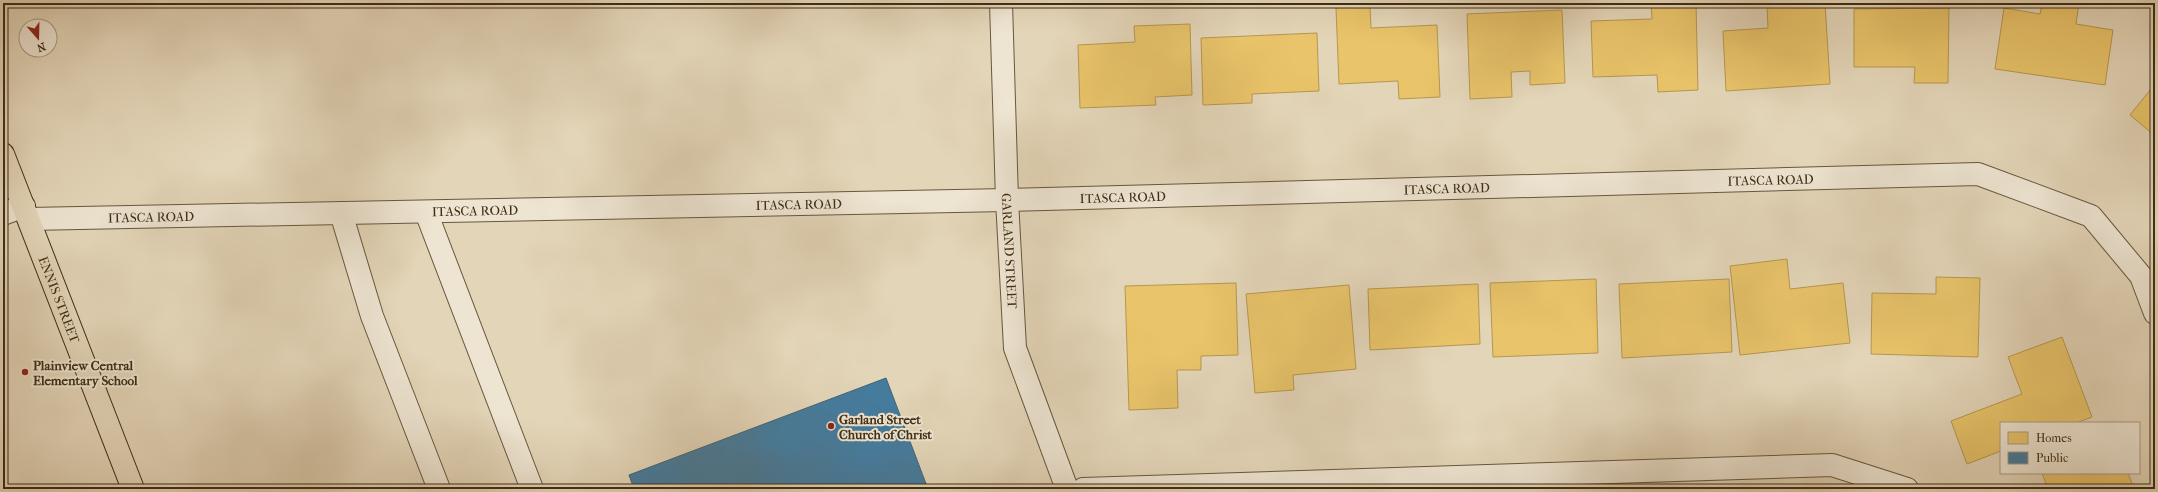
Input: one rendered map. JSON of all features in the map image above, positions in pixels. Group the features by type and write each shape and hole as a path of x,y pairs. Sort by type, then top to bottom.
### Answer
{"main road":[{"name":"ENNIS STREET","path":"3,154 133,489"}],"street":[{"name":"GARLAND STREET","path":"1002,3 1007,200 1015,348 1067,489"},
{"name":"ITASCA ROAD","path":"3,214 426,212 1007,200 1978,174 2090,216 2141,276 2155,313"},
{"path":"426,212 532,489"},
{"path":"340,213 372,316 439,489"},
{"path":"1083,489 1832,465 1907,489"}],"building: Homes":[{"path":"1651,3 1696,3 1698,90 1658,92 1657,75 1593,77 1591,21 1652,19"},
{"path":"1825,3 1830,84 1726,91 1723,31 1768,28 1767,6"},
{"path":"2042,3 2079,3 2076,24 2113,30 2105,85 1995,69 2004,8 2040,14"},
{"path":"1370,6 1371,28 1437,25 1440,97 1399,99 1398,81 1339,84 1336,8"},
{"path":"1949,8 1948,83 1914,83 1915,67 1854,67 1854,9"},
{"path":"1562,10 1565,83 1530,85 1530,71 1511,72 1512,97 1470,99 1467,14"},
{"path":"1190,24 1192,95 1155,97 1156,105 1080,108 1078,45 1135,42 1134,26"},
{"path":"1317,33 1319,91 1252,94 1252,103 1203,105 1201,38"},
{"path":"2155,84 2155,136 2130,115"},
{"path":"1787,259 1790,289 1843,283 1850,343 1740,355 1730,266"},
{"path":"1936,277 1980,278 1978,357 1871,354 1872,293 1936,294"},
{"path":"1596,279 1598,353 1493,357 1490,283"},
{"path":"1729,279 1732,352 1622,358 1619,284"},
{"path":"1236,283 1238,355 1201,356 1201,370 1177,370 1178,408 1129,410 1125,286"},
{"path":"1478,284 1480,344 1370,350 1368,289"},
{"path":"1349,285 1356,369 1293,375 1294,390 1255,393 1246,294"},
{"path":"2062,337 2092,417 2079,422 2000,422 2000,451 1967,464 1951,421 2022,394 2008,357"},
{"path":"2042,474 2128,474 2134,489 2048,489"}],"building: Public":[{"name":"Garland Street Church of Christ","path":"886,378 928,489 634,489 629,475"}],"place":[{"name":"Plainview Central Elementary School","path":"25,372"},
{"name":"Garland Street Church of Christ","path":"831,426"}]}
